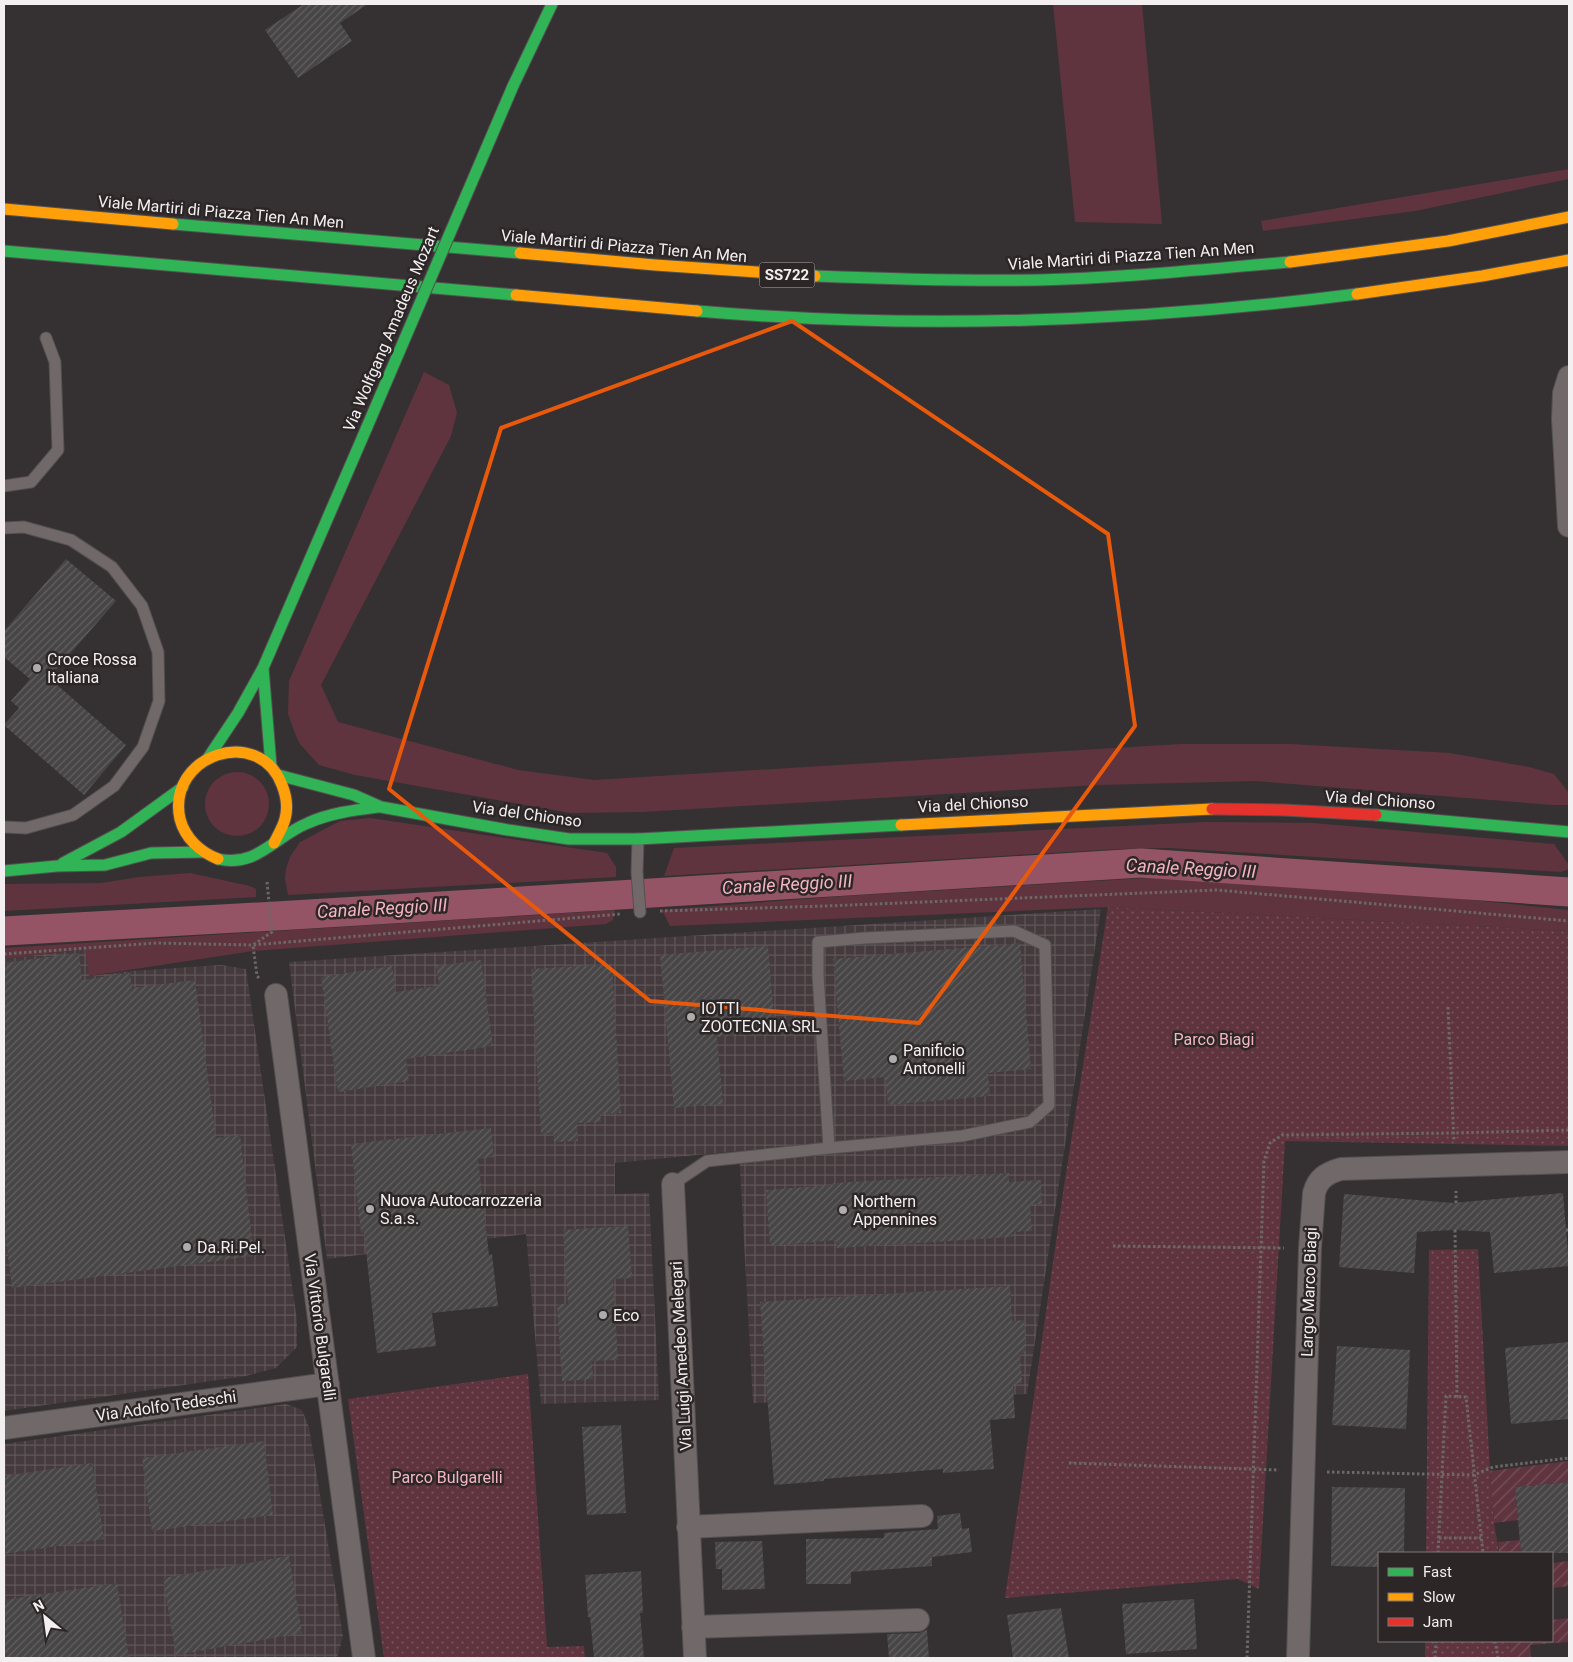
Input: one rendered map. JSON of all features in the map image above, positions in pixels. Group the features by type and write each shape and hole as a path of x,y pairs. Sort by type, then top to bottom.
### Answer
{"main road":[{"name":"Via Wolfgang Amadeus Mozart","path":"208,758 238,713 264,668 513,86 552,4"},
{"name":"Viale Martiri di Piazza Tien An Men","path":"4,209 655,266 788,275 937,280 1040,280 1151,274 1287,262 1448,241 1569,217"},
{"path":"4,251 738,315 863,321 993,322 1117,317 1247,307 1340,297 1455,280 1569,260"},
{"name":"Via Wolfgang Amadeus Mozart","path":"264,668 274,771"},
{"name":"Via del Chionso","path":"274,843 282,831 287,817 288,802 285,788 274,771 260,758 234,752 221,753 208,758 195,768 185,780 180,796 179,812 182,828 191,842 203,852 217,859 232,861 248,859 262,853 274,843 311,821 343,812 381,806"},
{"name":"Via del Chionso","path":"274,771 354,795 381,806 508,830 569,839 638,839 1197,809 1284,810 1365,814 1569,832"},
{"name":"Via del Chionso","path":"57,866 111,839 135,824 164,800 183,788"},
{"name":"Via del Chionso","path":"4,871 105,864 150,854 203,852"}],"street":[{"path":"1569,377 1564,393 1563,418 1569,526"},
{"name":"Via Vittorio Bulgarelli","path":"276,995 364,1658"},
{"name":"Largo Marco Biagi","path":"1298,1658 1310,1248 1316,1185 1322,1177 1342,1168 1569,1162"},
{"name":"Via Luigi Amedeo Melegari","path":"673,1184 695,1658"},
{"name":"Via Adolfo Tedeschi","path":"4,1428 328,1384"},
{"path":"688,1527 922,1516"},
{"path":"693,1626 918,1620"}],"lane":[{"path":"4,486 31,482 58,450 55,362 46,338"},
{"path":"4,528 24,527 71,540 112,567 142,606 158,652 158,701 143,747 114,786 73,815 26,828 4,827"},
{"path":"638,839 637,872 640,912"},
{"path":"673,1184 706,1161 962,1136 1030,1122 1049,1105 1045,945 1014,931 818,942 818,976 829,1148"}],"path":[{"path":"4,954 156,943 253,945 640,912 1218,890 1569,921"},
{"path":"253,945 272,932 269,900"},
{"path":"253,945 257,976 276,995"},
{"path":"1448,1007 1455,1164"},
{"path":"1446,1190 1465,1189"},
{"path":"1456,1190 1456,1203"},
{"path":"1455,1230 1457,1397"},
{"path":"1113,1246 1310,1248"},
{"path":"1438,1552 1446,1396 1466,1397 1483,1552"},
{"path":"1439,1538 1481,1538"},
{"path":"1435,1658 1436,1642"},
{"path":"1495,1642 1498,1658"}],"highlighted area":[{"path":"792,321 1108,534 1135,726 919,1023 650,1001 389,789 501,428"}],"shaded area":[{"path":"1101,909 1027,1394 753,1403 739,1151 615,1163 615,1194 649,1193 659,1400 541,1404 526,1234 327,1259 289,962"},
{"path":"86,949 90,976 130,971 221,965 246,969 297,1320 297,1347 276,1368 246,1376 4,1411 4,959"},
{"path":"286,1404 302,1410 309,1427 343,1636 337,1658 4,1658 4,1444"}],"green space":[{"path":"1053,4 1142,4 1162,224 1075,222"},
{"path":"1569,169 1569,179 1415,211 1263,231 1261,221"},
{"path":"424,372 449,385 457,413 451,436 321,685 338,722 518,770 594,780 1181,744 1290,744 1450,753 1529,767 1554,774 1569,793 1569,805 1255,781 1098,785 642,812 571,813 355,775 319,765 300,744 288,714 289,681"},
{"path":"237,772 255,777 260,781 264,786 269,804 264,822 260,827 255,831 237,836 219,831 214,827 210,822 205,804 210,786 214,781 219,777"},
{"path":"370,818 607,853 616,867 616,877 288,895 285,878 286,869 290,857 300,842 340,821"},
{"path":"1205,822 1313,823 1554,844 1569,865 1569,869 1561,872 1169,848 1119,849 664,876 674,848"},
{"path":"190,873 250,886 256,889 256,897 4,911 4,884 101,883 139,877"},
{"path":"1147,878 1306,884 1569,910 1569,931 1108,907 670,926 662,910 845,896"},
{"name":"Parco Biagi","path":"1108,907 1569,931 1569,1146 1285,1141 1259,1589 1238,1579 1005,1598 1064,1186"},
{"path":"615,910 613,920 606,924 253,951 89,976 85,949 4,959 4,948"},
{"path":"1478,1249 1490,1471 1494,1523 1499,1552 1426,1552 1429,1250"},
{"name":"Parco Bulgarelli","path":"528,1374 547,1647 584,1646 585,1658 384,1658 348,1399"},
{"path":"1569,1461 1569,1482 1515,1487 1518,1520 1494,1523 1490,1471"},
{"path":"1520,1540 1521,1552 1499,1552 1498,1542"},
{"path":"1569,1561 1569,1586 1553,1588 1553,1563"},
{"path":"1569,1618 1569,1642 1530,1645 1531,1658 1511,1658 1509,1642 1553,1642 1553,1620"},
{"path":"1425,1642 1509,1642 1511,1658 1425,1658"}],"building":[{"path":"304,4 368,4 340,23 352,41 298,78 265,30"},
{"name":"Croce Rossa Italiana","path":"66,559 116,601 49,678 126,745 84,795 4,725 19,708 11,701 30,679 4,657 4,631"},
{"path":"1020,943 1031,1069 988,1073 990,1096 888,1105 885,1077 844,1081 833,959"},
{"path":"768,946 775,1032 717,1037 723,1104 674,1108 660,955"},
{"path":"79,953 82,980 130,973 132,988 195,980 216,1138 240,1135 254,1256 12,1288 6,1240 4,1240 4,963"},
{"path":"481,960 493,1046 406,1059 409,1081 338,1092 321,977 392,966 396,992 439,986 436,966"},
{"path":"612,964 621,1113 600,1114 601,1122 577,1123 578,1141 554,1142 553,1133 541,1134 531,969"},
{"path":"491,1128 494,1157 478,1159 489,1255 492,1254 498,1306 432,1313 436,1346 377,1353 364,1232 361,1233 351,1144"},
{"path":"1009,1173 1009,1182 1041,1180 1042,1204 1030,1204 1032,1231 1012,1232 1012,1237 837,1248 836,1240 770,1246 766,1190 833,1185 833,1183"},
{"path":"1563,1193 1569,1266 1494,1273 1490,1232 1454,1230 1417,1232 1414,1273 1339,1267 1344,1194 1453,1203"},
{"path":"628,1226 632,1278 613,1279 618,1360 592,1361 593,1379 562,1381 557,1304 568,1304 563,1230"},
{"path":"1010,1286 1012,1321 1024,1320 1026,1353 1020,1353 1022,1383 1013,1384 1015,1418 990,1420 994,1469 943,1473 943,1469 774,1485 760,1302"},
{"path":"1569,1342 1569,1419 1511,1424 1505,1348"},
{"path":"1337,1346 1410,1350 1406,1429 1332,1425"},
{"path":"621,1425 626,1513 587,1515 582,1427"},
{"path":"264,1441 273,1515 152,1531 142,1458"},
{"path":"92,1463 104,1539 4,1554 4,1476"},
{"path":"1569,1482 1569,1553 1521,1552 1515,1487"},
{"path":"1332,1487 1405,1488 1404,1552 1378,1552 1378,1567 1331,1566"},
{"path":"960,1513 962,1529 969,1528 972,1552 932,1557 932,1566 851,1572 851,1584 806,1584 806,1539 884,1538 884,1533 938,1529 937,1516"},
{"path":"762,1541 765,1589 722,1590 722,1569 716,1569 715,1542"},
{"path":"289,1556 302,1633 176,1655 163,1578"},
{"path":"641,1571 643,1613 640,1613 644,1658 594,1658 590,1617 588,1617 585,1575"},
{"path":"117,1583 129,1658 4,1658 4,1600"},
{"path":"1194,1599 1197,1649 1126,1654 1122,1604"},
{"path":"1061,1608 1069,1658 1013,1658 1007,1615"},
{"path":"927,1630 929,1658 889,1658 887,1634 918,1633"}],"waterway":[{"name":"Canale Reggio III","path":"4,931 1141,863 1569,892"}],"traffic: fast":[{"path":"513,86 552,4"},
{"path":"367,427 513,86"},
{"path":"173,224 520,253"},
{"path":"4,251 516,295"},
{"path":"815,276 926,280 1038,280 1132,275 1290,262"},
{"path":"697,311 863,320 1028,320 1193,311 1357,294"},
{"path":"208,758 238,713 263,668 367,427"},
{"path":"263,668 271,766"},
{"path":"278,775 354,795 381,807 569,839 638,839 901,825"},
{"path":"63,863 121,832 183,787"},
{"path":"218,859 232,861 244,859 255,855 296,829 316,820 343,812 379,807"},
{"path":"1376,815 1569,832"},
{"path":"4,871 57,866 105,865 151,853 203,852"}],"traffic: slow":[{"path":"4,209 173,224"},
{"path":"1290,262 1448,241 1569,217"},
{"path":"520,253 815,276"},
{"path":"1357,294 1482,276 1569,260"},
{"path":"516,295 697,311"},
{"path":"218,859 199,848 189,838 180,819 179,797 187,778 200,764 217,755 236,752 254,756 270,766 282,785 286,806 284,822 274,843"},
{"path":"901,825 1212,809"}],"traffic: jam":[{"path":"1212,809 1284,810 1376,815"}],"place":[{"name":"Croce Rossa Italiana","path":"37,668"},
{"name":"IOTTI ZOOTECNIA SRL","path":"691,1017"},
{"name":"Panificio Antonelli","path":"893,1059"},
{"name":"Nuova Autocarrozzeria S.a.s.","path":"370,1209"},
{"name":"Northern Appennines","path":"843,1210"},
{"name":"Da.Ri.Pel.","path":"187,1247"},
{"name":"Eco","path":"603,1315"}]}
